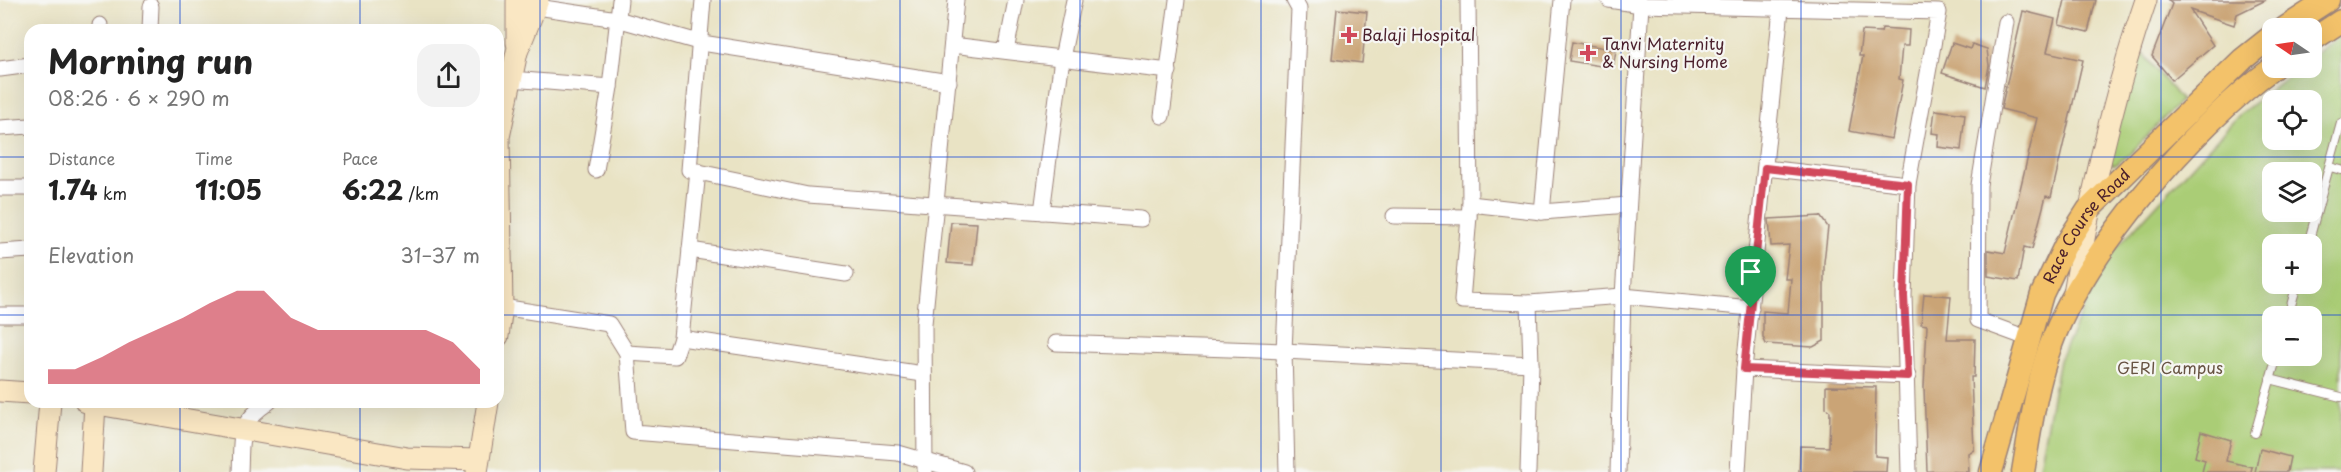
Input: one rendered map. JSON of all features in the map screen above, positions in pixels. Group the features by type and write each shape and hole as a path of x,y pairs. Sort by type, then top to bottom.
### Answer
{"main road":[{"path":"2300,18 2328,0"},
{"path":"2322,33 2341,21"},
{"name":"Race Course Road","path":"1991,472 2027,338 2042,294 2088,210 2243,58 2262,44"},
{"name":"Race Course Road","path":"2023,472 2050,347 2074,296 2116,231 2158,177 2222,109 2262,77"}],"street":[{"path":"596,170 610,87 620,0"},
{"path":"703,0 702,43 689,170 808,195 1142,219"},
{"path":"925,466 924,324 956,0"},
{"path":"1006,51 1016,0"},
{"path":"1042,212 1062,58 1074,0"},
{"path":"1162,116 1177,0"},
{"path":"1287,472 1284,351 1299,9 1294,0"},
{"path":"1468,0 1469,210 1462,301 1529,303 1623,296 1751,308"},
{"path":"1542,212 1562,0"},
{"path":"1609,0 1641,5 1939,12 1908,184 1904,296 1909,472"},
{"path":"2074,296 2088,210 2124,64 2146,0"},
{"path":"504,113 531,2 617,19 702,43 949,82"},
{"path":"1618,472 1623,296 1641,5"},
{"path":"150,24 151,6"},
{"path":"1738,472 1744,369 1781,9"},
{"path":"2006,22 1978,185 1978,320 2027,338"},
{"path":"952,45 1169,71"},
{"path":"0,69 24,66"},
{"path":"511,79 610,87"},
{"path":"0,128 24,126"},
{"path":"1765,168 1908,184"},
{"path":"627,353 675,356 681,338 698,171"},
{"path":"0,188 24,188"},
{"path":"1394,216 1469,210 1542,212 1628,205"},
{"path":"0,252 24,250"},
{"path":"690,250 846,273"},
{"path":"1528,472 1531,364 1529,303"},
{"path":"504,307 609,324 627,353 633,432 898,453 925,466 964,472"},
{"path":"0,315 24,315"},
{"path":"681,338 923,374"},
{"path":"1056,343 1284,351 1531,364"},
{"path":"1744,369 1908,376"},
{"path":"0,391 24,393"},
{"path":"44,472 49,408"},
{"path":"91,472 92,408"},
{"path":"151,408 243,429 407,458 478,466 487,408"},
{"path":"240,472 243,429 250,415 260,408"}],"lane":[{"path":"2311,234 2341,123"},
{"path":"2330,167 2341,170"},
{"path":"2255,433 2274,366"},
{"path":"2270,380 2341,397"}],"green space":[{"name":"GERI Campus","path":"2341,34 2341,472 2038,472 2059,360 2111,254 2239,115 2262,97 2262,150 2322,150 2322,90 2271,90 2286,78 2322,78 2322,49"},
{"path":"2140,50 2181,100 2131,153 2115,165 2107,162"}],"building":[{"path":"2065,0 2096,0 2088,32 2059,25"},
{"path":"2168,0 2266,0 2237,14 2234,25 2190,10 2213,45 2172,80 2152,56 2172,4"},
{"path":"1337,9 1367,12 1362,63 1332,59"},
{"path":"2023,11 2055,19 2047,52 2083,60 2051,197 2046,196 2032,249 2024,247 2018,281 1988,276 1988,250 2005,253 2037,118 2001,109"},
{"path":"1882,28 1909,30 1908,46 1902,46 1899,79 1903,80 1892,139 1849,131 1863,56 1859,56 1862,31 1881,32"},
{"path":"1572,42 1616,50 1613,68 1569,61"},
{"path":"1952,43 1970,49 1972,44 1987,49 1989,66 1985,87 1942,73"},
{"path":"1935,110 1965,114 1961,150 1938,147 1939,134 1932,133"},
{"path":"1820,216 1828,227 1824,262 1824,341 1813,347 1766,344 1763,337 1763,311 1788,313 1791,279 1785,279 1789,245 1771,246 1769,219"},
{"path":"951,222 977,223 973,265 947,263"},
{"path":"1924,294 1951,296 1947,339 1975,339 1974,377 1971,377 1974,450 1968,453 1969,472 1927,471 1924,387 1927,325 1921,324"},
{"path":"1826,386 1876,387 1875,456 1887,457 1886,472 1799,472 1800,446 1829,447 1830,411 1826,408"},
{"path":"2201,431 2231,440 2226,461 2252,467 2251,472 2202,472 2205,460 2195,457"},
{"path":"2260,449 2290,457 2287,472 2255,472"}],"place":[{"name":"Balaji Hospital","path":"1349,35"},
{"name":"Tanvi Maternity & Nursing Home","path":"1588,53"}],"route":[{"path":"1765,168 1908,184 1904,296 1908,376 1744,369 1751,308 1765,168"}]}
